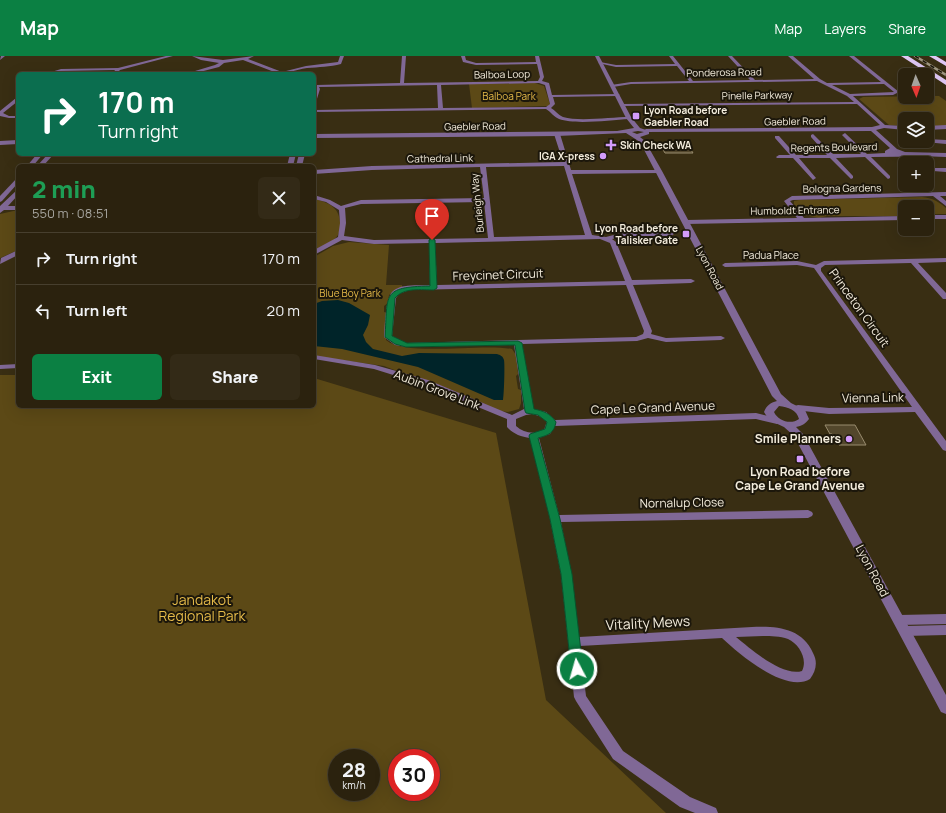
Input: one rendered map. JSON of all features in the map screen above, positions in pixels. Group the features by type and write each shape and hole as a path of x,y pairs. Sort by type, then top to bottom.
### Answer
{"highway":[{"path":"904,56 946,83"},
{"path":"932,56 946,64"}],"street":[{"path":"0,59 3,56"},
{"path":"144,56 155,60"},
{"path":"54,72 61,70 118,69 171,56"},
{"path":"194,56 211,61 222,62 244,59 252,56"},
{"path":"288,72 306,67 340,63 342,56"},
{"path":"402,84 404,56"},
{"path":"463,56 464,60 476,64 539,63"},
{"path":"537,56 542,77 539,82"},
{"name":"Lyon Road","path":"597,56 629,118 631,131 645,135 659,171 777,396 787,404"},
{"path":"671,56 692,82"},
{"path":"730,56 754,80"},
{"path":"790,56 818,80 849,95 884,126"},
{"path":"849,95 893,94 897,92 851,56"},
{"path":"244,59 276,72"},
{"path":"194,72 217,66 222,62"},
{"path":"602,66 679,65"},
{"name":"Ponderosa Road","path":"612,83 818,80"},
{"name":"Balboa Loop","path":"316,86 539,82 547,84 550,95"},
{"path":"827,84 886,83"},
{"path":"439,84 441,110"},
{"path":"547,108 553,104 550,95 617,94"},
{"path":"0,114 16,101"},
{"name":"Pinelle Parkway","path":"623,106 859,103"},
{"path":"316,111 547,108 553,110 557,116 568,119 629,118"},
{"path":"0,114 9,117 16,117"},
{"name":"Gaebler Road","path":"316,138 617,133 638,129 645,135 661,132 872,129 884,126 898,127"},
{"path":"934,128 946,127"},
{"path":"865,129 890,152 900,156 904,154 946,155"},
{"path":"872,129 896,150 904,154"},
{"path":"556,134 567,164 589,237"},
{"path":"845,135 888,177"},
{"path":"813,136 851,177"},
{"path":"777,137 813,178"},
{"path":"934,141 946,142"},
{"path":"0,143 16,142"},
{"path":"890,152 896,150"},
{"name":"Regents Boulevard","path":"779,157 866,156 890,152"},
{"path":"32,164 38,156"},
{"path":"42,164 49,156"},
{"name":"Cathedral Link","path":"316,172 372,168 567,164"},
{"name":"Burleigh Way","path":"483,166 491,239"},
{"path":"936,170 946,170"},
{"path":"569,172 659,171"},
{"path":"0,200 16,181"},
{"path":"1,209 16,193"},
{"name":"Bologna Gardens","path":"802,220 787,201 792,198 946,194"},
{"path":"935,195 946,204"},
{"path":"316,198 328,201 342,209 343,223 341,238"},
{"path":"339,208 361,202 487,200"},
{"path":"1,209 16,208"},
{"path":"934,217 946,217"},
{"name":"Humboldt Entrance","path":"686,222 898,218"},
{"path":"316,252 341,238 374,242 589,237 608,238 624,234 670,234"},
{"path":"608,238 613,242 648,331 647,335 666,340 721,338"},
{"path":"432,240 434,288"},
{"path":"0,262 3,258 16,253"},
{"name":"Princeton Circuit","path":"946,260 824,263 817,267 818,271 946,448"},
{"path":"912,261 946,298"},
{"name":"Padua Place","path":"725,265 797,264 817,267"},
{"name":"Freycinet Circuit","path":"647,335 637,339 406,345 398,343 388,337 392,298 396,292 408,288 691,281"},
{"path":"518,343 530,411"},
{"name":"Aubin Grove Link","path":"316,357 375,366 425,382 512,418"},
{"path":"0,367 16,366"},
{"path":"777,396 770,409 770,415 777,421"},
{"path":"770,409 776,404 787,404 798,408 804,415 800,426"},
{"name":"Vienna Link","path":"798,408 829,411 918,409"},
{"name":"Cape Le Grand Avenue","path":"756,416 770,409"},
{"path":"530,411 545,415 551,423 550,430 546,433 534,436 520,434 511,427 512,418 519,413 530,411"},
{"name":"Vienna Link","path":"800,426 829,411"},
{"name":"Cape Le Grand Avenue","path":"551,423 756,416 777,421"},
{"name":"Lyon Road","path":"777,421 787,425 800,426 899,620 946,708"},
{"path":"534,436 555,519 566,574 580,697 618,755 684,802 711,813"},
{"name":"Nornalup Close","path":"555,519 808,514"},
{"path":"899,620 946,619"},
{"path":"905,631 946,630"},
{"name":"Vitality Mews","path":"574,642 724,634 776,633 791,635 798,641 810,656 810,670 802,677 787,674 766,666 748,655 724,634"}],"green space":[{"name":"Balboa Park","path":"535,83 544,86 550,104 548,106 472,108 469,84"},
{"path":"934,96 939,96 946,101 946,126 934,126 934,112 898,112 898,126 889,125 859,99 863,97 898,97 898,104 934,104"},
{"path":"922,197 934,200 898,200 898,216 827,216 819,218 804,215 794,204 794,201"},
{"path":"316,200 332,206 339,217 340,225 338,235 334,240 316,249"},
{"path":"934,200 946,208 946,214 934,214"},
{"path":"16,210 16,251 0,258 0,214"},
{"name":"Blue Boy Park","path":"349,242 389,245 386,285 402,285 402,287 389,295 388,303 384,306 384,312 388,313 386,340 396,345 409,348 445,349 482,347 512,349 516,355 518,374 516,376 518,389 521,390 521,403 519,409 508,412 500,411 384,366 316,356 316,256 333,246"},
{"name":"Jandakot Regional Park","path":"0,375 16,375 16,408 316,408 316,379 496,433 546,700 666,813 0,813"}],"water":[{"path":"338,300 349,303 370,315 368,325 363,335 366,342 373,349 402,356 419,353 497,354 501,356 504,359 503,400 494,400 418,367 342,349 316,346 316,303 322,301"}],"building":[{"path":"686,142 693,153 665,153 659,143"},
{"name":"Smile Planners","path":"825,425 855,425 866,445 839,445"}],"railway":[{"path":"915,56 946,75"}],"place":[{"name":"Lyon Road before Gaebler Road","path":"636,116"},
{"name":"Skin Check WA","path":"611,145"},
{"name":"IGA X-press","path":"603,156"},
{"name":"Lyon Road before Talisker Gate","path":"686,234"},
{"name":"Smile Planners","path":"849,439"},
{"name":"Lyon Road before Cape Le Grand Avenue","path":"800,459"}],"route":[{"path":"432,240 434,288 408,288 396,292 392,298 388,337 398,343 406,345 518,343 530,411 545,415 549,418 552,426 546,433 534,436 555,519 566,574 577,669"}]}
